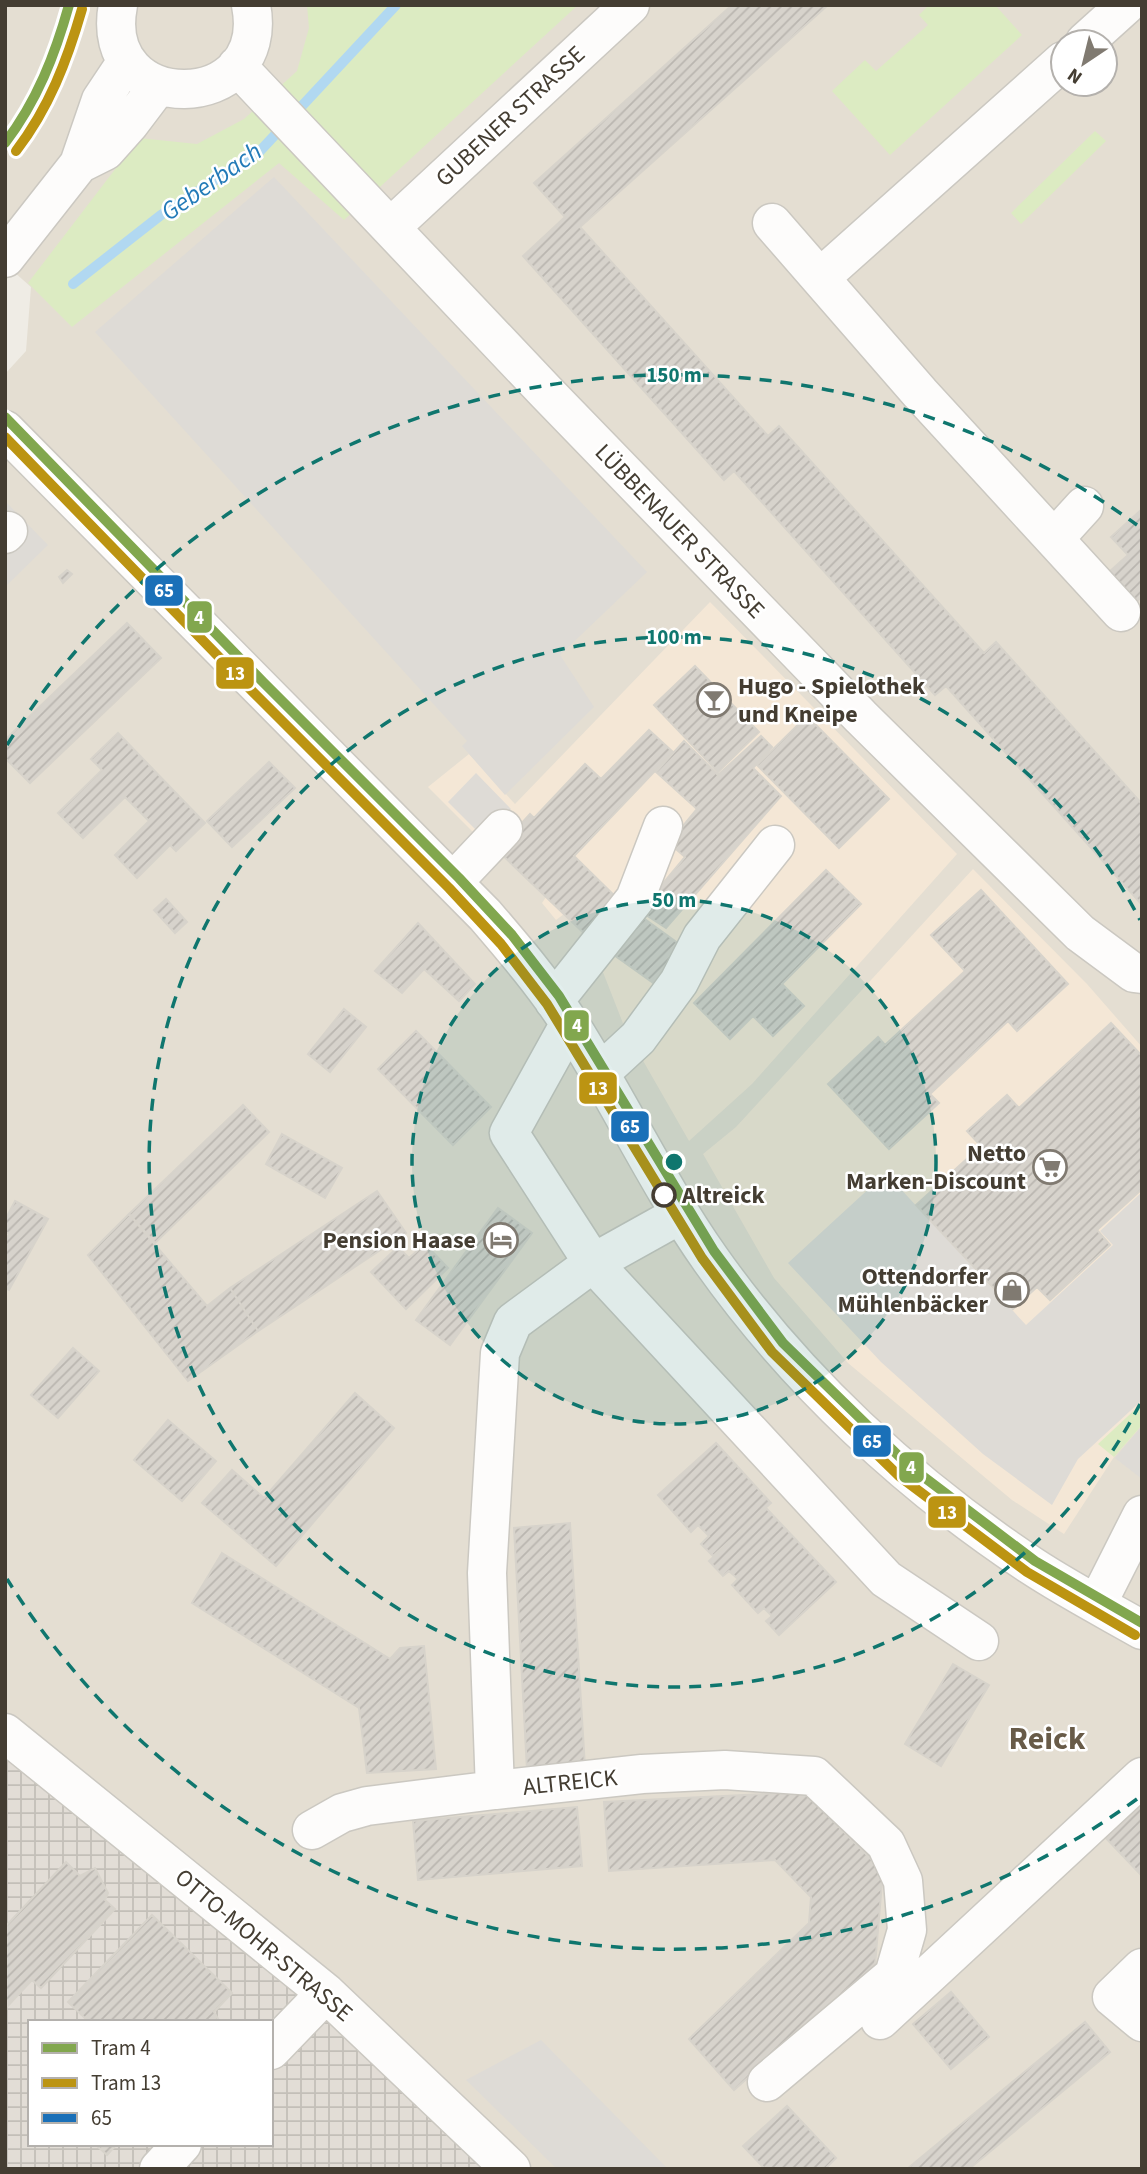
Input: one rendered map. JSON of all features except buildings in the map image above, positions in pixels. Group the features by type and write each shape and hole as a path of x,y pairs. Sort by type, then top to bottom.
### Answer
{"street":[{"path":"118,5 115,20 118,41 127,61 141,75 158,86 179,91 201,89 221,80 237,66 247,51 252,34 251,5"},
{"name":"GUBENER STRASSE","path":"391,227 630,5"},
{"path":"1101,28 1126,5"},
{"path":"5,258 79,164 101,100 127,61"},
{"name":"LÜBBENAUER STRASSE","path":"237,66 546,392 860,717 1080,933 1134,973 1142,974"},
{"path":"821,276 1049,73"},
{"path":"79,164 105,151 158,86"},
{"path":"772,223 821,276 920,393 1121,611"},
{"path":"5,430 493,925 562,1012 681,1214 712,1261 778,1346 904,1470 1032,1566 1142,1630"},
{"path":"1054,538 1084,506"},
{"path":"663,826 635,899 562,1012 509,1133 593,1263 886,1579 979,1641"},
{"path":"453,882 503,829"},
{"path":"599,1074 638,1038 679,982 702,937 775,845"},
{"name":"ALTREICK","path":"681,1214 593,1263 513,1322 500,1353 487,1573 495,1790 642,1774 711,1770 814,1776 886,1844 903,1881 907,1930 894,1975 767,2082"},
{"path":"1097,1604 1142,1515"},
{"name":"OTTO-MOHR-STRASSE","path":"5,1733 326,1993 511,2169"},
{"path":"866,2034 1142,1777"},
{"path":"312,1830 342,1813 367,1806 495,1790"},
{"path":"1142,1968 1112,1997 1142,2022"},
{"path":"273,2048 326,1993"},
{"path":"159,2169 180,2146"}],"shaded area":[{"path":"5,5 1142,5 1142,2169 511,2169 5,1733 5,374 26,351 31,287 5,264"},
{"path":"274,177 647,572 560,655 594,707 505,795 462,746 467,741 95,332"},
{"path":"5,501 48,545 5,587"},
{"path":"710,602 957,854 752,1084 689,1141 626,1031 590,939 564,914 556,920 542,903 546,897 484,837 481,840 428,787 469,754 515,804"},
{"path":"476,773 511,809 483,837 448,802"},
{"path":"973,869 1087,984 1142,1047 1142,1425 1114,1457 1064,1534 1012,1500 848,1363 774,1278 703,1154 736,1127"},
{"path":"886,1173 1026,1325 1113,1245 1100,1231 1142,1192 1142,1400 1078,1459 1052,1505 983,1454 881,1362 788,1263"},
{"path":"1142,1426 1142,1479 1115,1458"},
{"path":"5,1733 511,2169 5,2169"},
{"path":"541,2040 668,2169 557,2169 466,2080"}],"green space":[{"path":"307,5 578,5 344,220 279,163 72,327 28,283 139,138 197,144 244,119 297,71 309,28"},
{"path":"929,5 995,5 1022,35 890,155 832,91 865,60 876,71 928,25 919,15"},
{"path":"1095,131 1106,141 1021,224 1011,213"},
{"path":"1142,1403 1142,1425 1114,1457 1098,1444"}],"waterway":[{"name":"Geberbach","path":"73,284 161,215 260,151 396,5"}],"tram line":[{"name":"4","path":"5,143 27,111 44,77 69,5"},
{"name":"13","path":"16,151 28,135 56,83 82,9"},
{"name":"4","path":"5,417 512,935 559,996 714,1251 783,1343 908,1465 1035,1561 1142,1623"},
{"name":"13","path":"5,437 501,944 547,1004 702,1258 772,1352 899,1476 1027,1572 1135,1635"}],"transit line":[{"name":"65","path":"5,430 485,915 540,982 570,1024 711,1260 744,1305 818,1388 857,1428 899,1465 986,1534 1072,1591 1142,1630"}],"place":[{"name":"Hugo - Spielothek und Kneipe","path":"714,700"},
{"name":"Netto Marken-Discount","path":"1050,1167"},
{"name":"Altreick","path":"664,1195"},
{"name":"Pension Haase","path":"501,1240"},
{"name":"Ottendorfer Mühlenbäcker","path":"1012,1290"}],"district":[{"name":"Reick","path":"1047,1738"}]}
